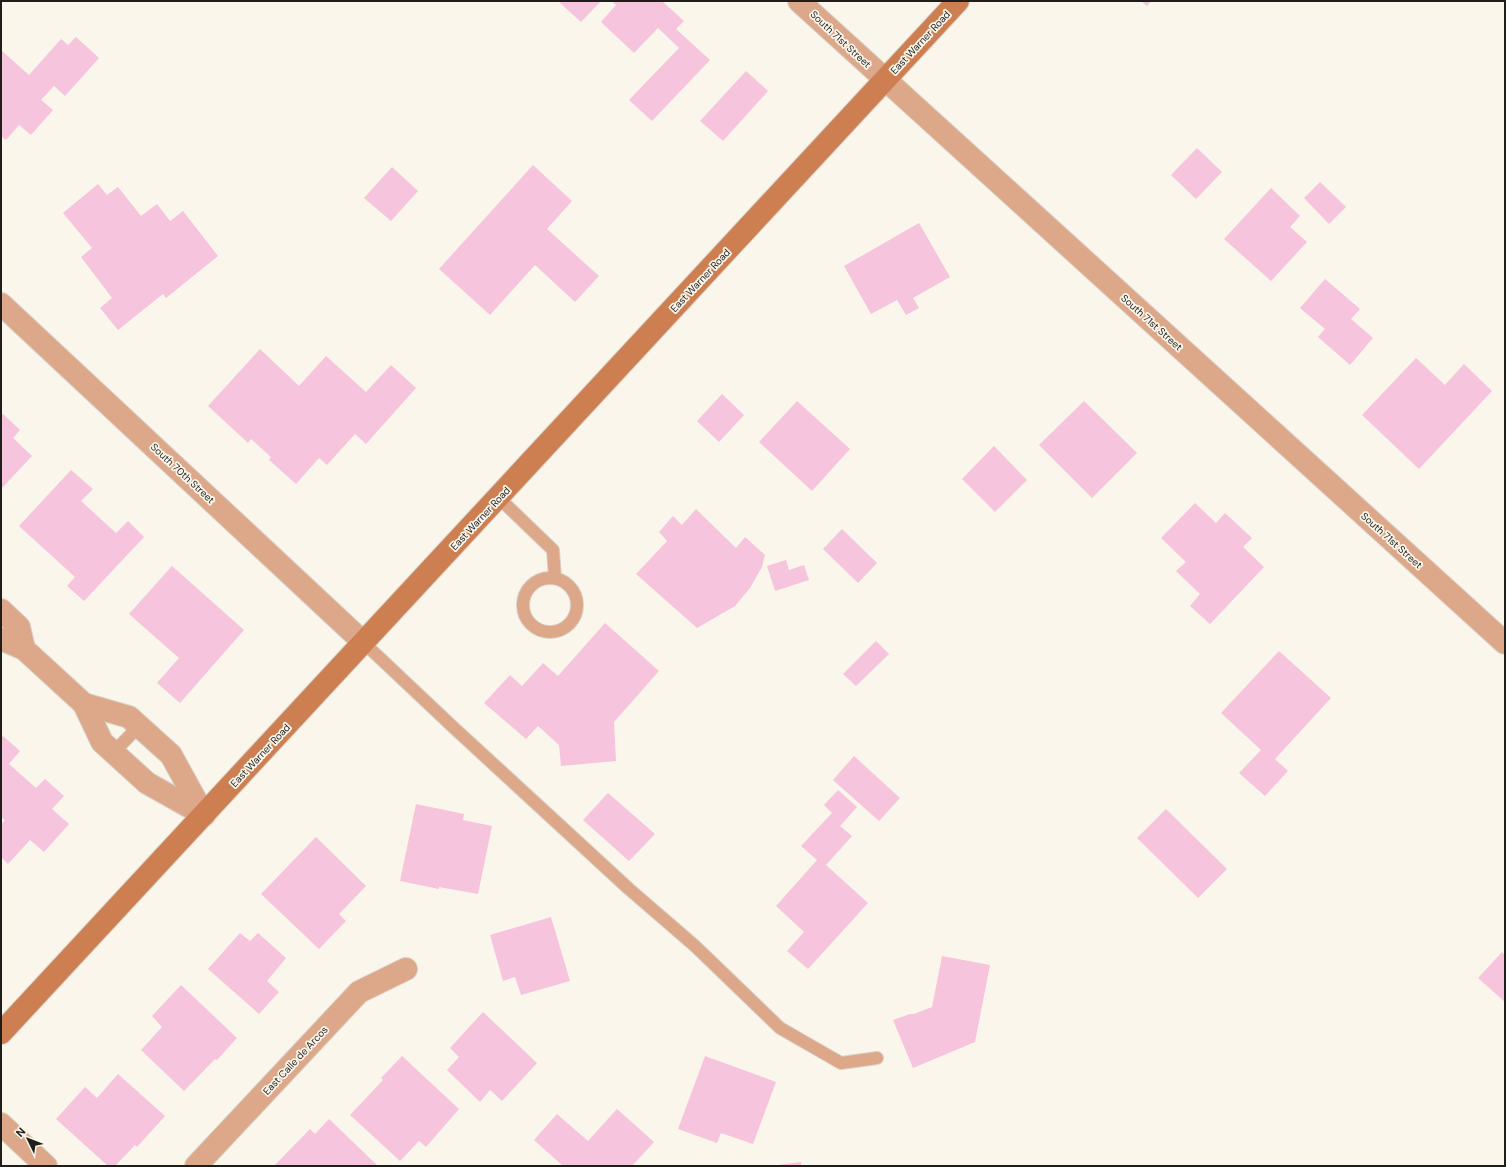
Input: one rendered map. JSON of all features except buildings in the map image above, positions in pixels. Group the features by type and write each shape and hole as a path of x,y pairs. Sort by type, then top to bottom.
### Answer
{"main road":[{"name":"East Warner Road","path":"1,1033 499,498 958,1"}],"street":[{"name":"South 71st Street","path":"799,1 1505,643"},
{"name":"South 70th Street","path":"1,304 364,642"},
{"path":"1,610 19,627 24,649"},
{"path":"1,639 24,649 84,704 102,742 147,783 204,815"},
{"path":"84,704 129,717 171,755 204,815"},
{"name":"East Calle de Arcos","path":"196,1166 359,992 406,969"},
{"path":"1,1124 46,1166"}],"lane":[{"path":"499,498 553,550 555,578"},
{"path":"555,578 563,581 572,589 576,597 577,611 573,620 566,628 553,633 543,632 532,626 526,619 523,612 523,599 526,590 538,580 555,578"},
{"path":"364,642 453,727 629,889 695,946 780,1028 841,1063 878,1058"},
{"path":"113,753 139,726"}]}
